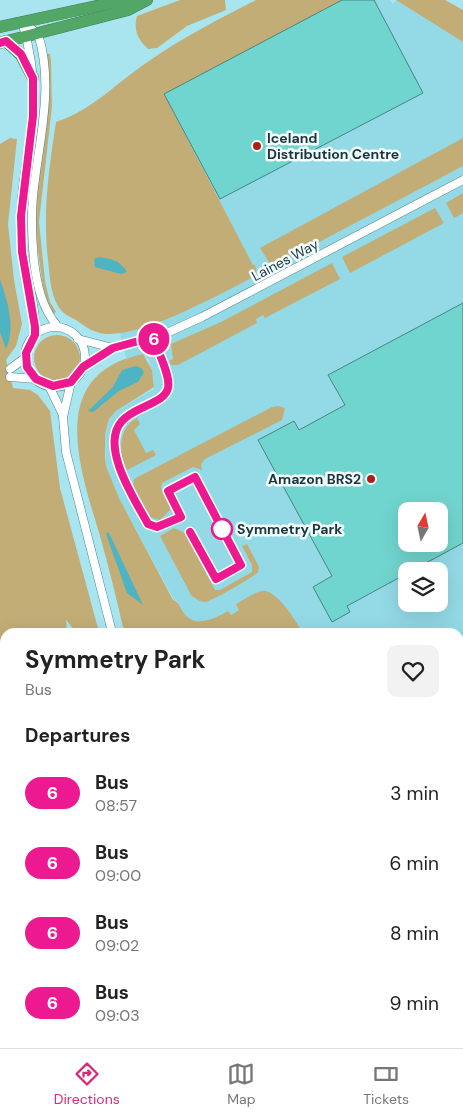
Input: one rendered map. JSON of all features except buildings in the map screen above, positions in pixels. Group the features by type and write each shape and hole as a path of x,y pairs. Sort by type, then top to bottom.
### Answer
{"highway":[{"path":"0,27 111,3 147,0"},
{"path":"3,42 120,16 147,0"},
{"path":"3,42 21,54 33,78"}],"street":[{"path":"111,3 120,16"},
{"path":"22,22 38,34 43,53 44,89 32,199 33,249 42,302 58,328"},
{"path":"22,22 31,57 33,78 33,116 21,216 22,252 33,309 35,335"},
{"name":"Laines Way","path":"83,367 113,348 169,332 202,317 463,180"},
{"path":"36,379 27,367 25,358 29,343 35,335 46,329 58,328 68,330 78,339 84,352 83,367 71,382 64,417 68,464 111,628"},
{"path":"78,339 113,348"},
{"path":"25,358 10,373 36,379 49,386 58,386 71,382"},
{"path":"49,386 64,417"}],"shaded area":[{"path":"180,0 225,0 226,10 187,26 157,48 148,49 137,34 137,16"},
{"path":"256,0 343,0 164,94 253,265 255,265 257,275 204,303 141,328 122,333 106,334 91,330 62,311 57,305 51,284 47,250 46,213 48,178 56,122 93,103 137,69 175,44"},
{"name":"Symmetry Park","path":"342,0 389,0 393,4 396,0 463,42 463,628 269,628 237,604 240,610 230,615 202,622 190,619 184,614 177,601 174,600 119,498 106,466 105,434 109,419 116,411 154,389 154,380 149,360 143,354 126,358 120,333 197,306 257,273 164,94"},
{"path":"396,0 445,0 463,10 463,42"},
{"path":"47,54 50,54 51,61 52,106 39,222 45,281 50,302 56,312 53,314 44,295 35,229 38,183 46,123"},
{"path":"10,138 17,139 8,224 14,280 22,324 16,346 6,360 13,388 30,390 38,395 50,411 60,488 98,628 73,628 66,620 67,628 0,628 0,144"},
{"path":"463,138 463,166 272,267 260,248"},
{"path":"463,193 463,213 454,218 446,203"},
{"path":"435,208 444,223 350,273 342,257"},
{"path":"99,257 111,259 127,272 121,274 95,267 94,259"},
{"path":"332,263 340,279 265,318 263,315 256,319 257,323 178,365 171,365 169,361 173,359 171,344 221,322"},
{"path":"0,279 8,305 10,323 9,341 6,349 0,332"},
{"path":"52,335 62,335 76,345 80,358 76,371 70,377 62,381 52,381 38,371 34,363 34,353 44,339"},
{"path":"143,354 152,370 154,387 116,411 109,419 105,434 105,458 106,466 119,498 173,600 178,603 188,617 193,620 205,621 228,611 231,615 239,610 236,604 258,592 267,591 285,606 299,628 123,628 107,560 84,482 77,427 81,403 92,381 112,365"},
{"path":"136,366 144,372 138,382 119,391 93,412 88,411 113,387 122,370"},
{"path":"272,407 285,408 282,420 205,459 201,464 202,470 193,467 162,483 161,488 170,505 170,510 160,520 150,517 133,485 134,479"},
{"path":"137,418 140,424 134,430 146,453 153,450 156,455 127,470 121,449 123,434 131,422"},
{"path":"174,528 185,533 215,590 220,590 252,572 252,565 242,546 247,544 259,567 258,572 215,598 205,602 199,601 191,595 160,536"},
{"path":"108,532 143,605 127,593 106,534"}],"bus line":[{"name":"6","path":"0,43 6,41 19,51 33,78 33,116 24,174 21,216 22,252 35,327 35,335 27,348 27,367 32,376 44,384 62,386 76,378 83,367 113,348 153,337 168,378 167,393 162,398 122,420 117,430 117,465 148,524 157,527 181,517 168,491 195,477 241,565 216,579 190,532"}],"place":[{"name":"Iceland Distribution Centre","path":"257,146"},
{"name":"Amazon BRS2","path":"371,479"},
{"name":"Symmetry Park","path":"222,529"}]}
